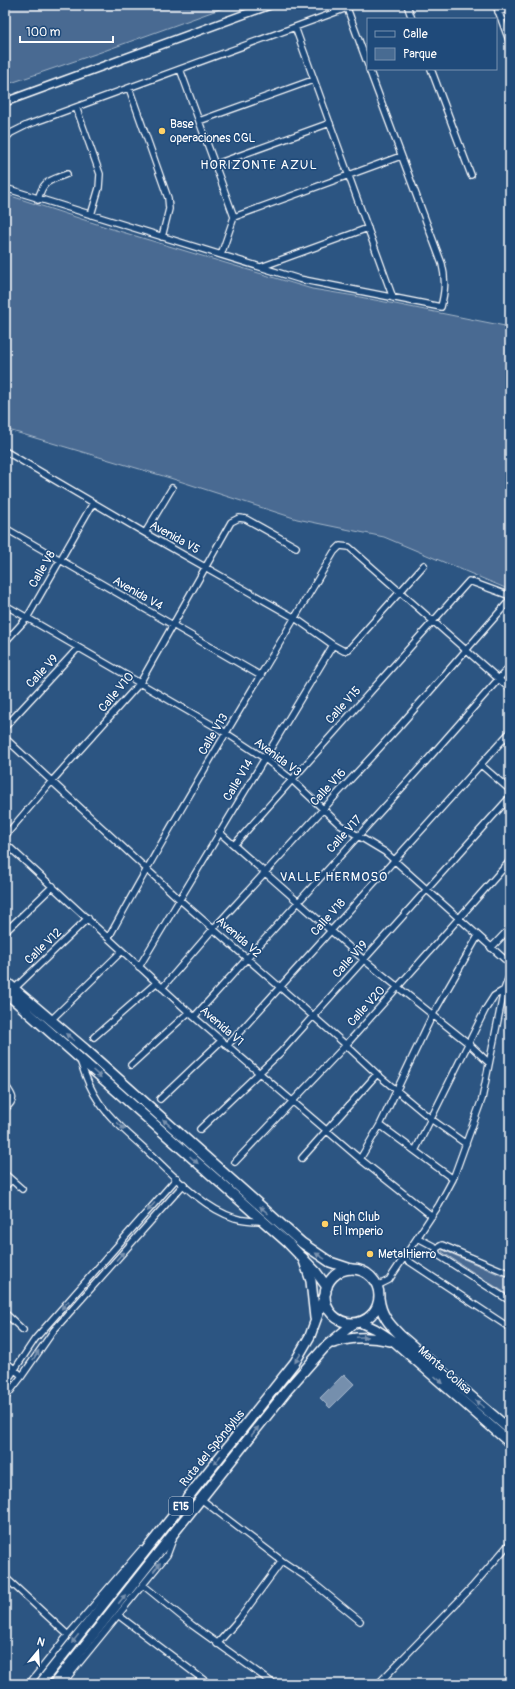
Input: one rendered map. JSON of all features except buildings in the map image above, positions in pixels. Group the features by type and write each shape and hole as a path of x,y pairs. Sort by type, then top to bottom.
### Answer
{"main road":[{"path":"5,981 9,995 303,1258 326,1290 326,1300 332,1314 338,1319 357,1322"},
{"path":"9,995 50,1021 85,1049 302,1243 330,1262 364,1272 374,1280 377,1286 379,1298"},
{"path":"303,1258 313,1293 315,1324"},
{"name":"E15","path":"326,1290 330,1280 336,1275 351,1269"},
{"name":"Ruta del Spóndylus","path":"40,1684 295,1362 304,1348 315,1324 326,1290"},
{"name":"E15","path":"357,1322 367,1318 373,1313 379,1298"},
{"name":"Manta-Colisa","path":"379,1298 383,1314 392,1327 510,1430"},
{"name":"Ruta del Spóndylus","path":"54,1684 288,1389 329,1344 357,1322"},
{"name":"Manta-Colisa","path":"357,1322 375,1328 394,1342 510,1443"},
{"path":"329,1344 359,1336 376,1337 394,1342"},
{"path":"236,1437 245,1443"},
{"path":"167,1522 177,1529"}],"street":[{"path":"5,102 270,5"},
{"path":"407,5 412,18"},
{"path":"496,5 510,43"},
{"path":"5,139 18,128 347,8 367,62"},
{"path":"498,12 510,8"},
{"path":"295,27 393,298"},
{"path":"180,69 216,164 234,217 221,255"},
{"path":"5,188 38,200 299,279 441,307 445,288 445,277 442,264 370,70"},
{"path":"431,70 471,175"},
{"path":"199,121 313,80"},
{"path":"129,88 168,198 169,209 162,237"},
{"path":"76,107 100,174 99,188 91,215"},
{"path":"216,164 330,123"},
{"path":"234,217 401,156"},
{"path":"38,200 41,190 47,181 67,174"},
{"path":"260,267 368,228"},
{"name":"Avenida V5","path":"5,451 295,618 332,645"},
{"path":"145,533 172,488"},
{"name":"Calle V8","path":"5,642 27,618 59,560 94,503"},
{"name":"Calle V10","path":"5,836 140,683 231,522 239,518 246,519 296,547"},
{"name":"Avenida V4","path":"5,528 261,676"},
{"name":"Calle V13","path":"108,937 146,869 334,552 340,546 349,547 400,592"},
{"path":"332,645 344,651 349,649 424,565"},
{"name":"Calle V15","path":"234,845 291,779 469,581 510,596"},
{"path":"400,592 510,689"},
{"name":"Calle V16","path":"162,988 213,929 396,730 510,600"},
{"name":"Avenida V3","path":"5,605 226,733 264,758 291,779 340,825 375,845 394,860 458,919 510,964"},
{"name":"Calle V14","path":"139,967 332,645"},
{"name":"Calle V9","path":"5,727 78,648"},
{"name":"Calle V17","path":"194,1017 429,758 510,666"},
{"name":"Calle V18","path":"228,1046 510,732"},
{"name":"Avenida V2","path":"5,738 179,900 280,987 377,1074 431,1119 466,1144"},
{"path":"481,765 510,790"},
{"name":"Calle V19","path":"200,1129 280,1052 510,796"},
{"path":"219,832 364,960 432,1016 468,1043 489,1063"},
{"name":"Avenida V1","path":"5,844 88,918 194,1017 328,1130 360,1159 432,1216"},
{"name":"Calle V20","path":"234,1162 346,1045 510,861"},
{"path":"5,932 53,886"},
{"name":"Calle V12","path":"9,995 88,918"},
{"path":"491,948 510,928"},
{"path":"360,1159 380,1125 432,1016 478,936"},
{"path":"50,1021 122,951"},
{"path":"377,1286 389,1280 432,1216 453,1179 482,1099 504,990 510,974"},
{"path":"94,1037 156,983"},
{"path":"415,1151 485,1010 494,996 504,990"},
{"path":"131,1065 189,1012"},
{"path":"160,1099 222,1041"},
{"path":"80,1058 88,1084 99,1103 113,1120 177,1178 198,1196 222,1212 235,1218 250,1221 262,1221"},
{"path":"302,1158 377,1074"},
{"path":"5,1085 13,1095 13,1099 12,1103 5,1109"},
{"path":"380,1125 453,1179"},
{"path":"5,1174 22,1189"},
{"path":"5,1384 35,1339 177,1178"},
{"path":"5,1187 11,1180"},
{"path":"5,1398 54,1330 184,1184"},
{"path":"418,1238 437,1248"},
{"path":"437,1248 442,1245 510,1274"},
{"path":"437,1248 436,1251 438,1255 510,1301"},
{"path":"404,1258 510,1328"},
{"path":"5,1313 24,1330"},
{"path":"5,1361 22,1376"},
{"path":"201,1499 282,1561 306,1577 360,1621"},
{"path":"29,1684 68,1635 167,1522"},
{"path":"62,1684 166,1555 177,1529"},
{"path":"378,1684 509,1547"},
{"path":"217,1644 240,1618 282,1561"},
{"path":"5,1577 68,1635"},
{"path":"142,1585 217,1644 274,1684"},
{"path":"118,1615 209,1684"}],"green space":[{"path":"5,5 231,5 5,85"},
{"path":"5,194 109,228 312,289 355,296 510,327 510,590 384,537 297,519 170,478 5,429"},
{"path":"443,1250 510,1279 510,1296 442,1252"}],"shaded area":[{"path":"344,1374 354,1384 330,1408 320,1398"}],"place":[{"name":"Base operaciones CGL","path":"162,131"},
{"name":"Nigh Club El Imperio","path":"325,1224"},
{"name":"MetalHierro","path":"370,1254"}],"district":[{"name":"HORIZONTE AZUL","path":"259,164"},
{"name":"VALLE HERMOSO","path":"334,876"}]}
